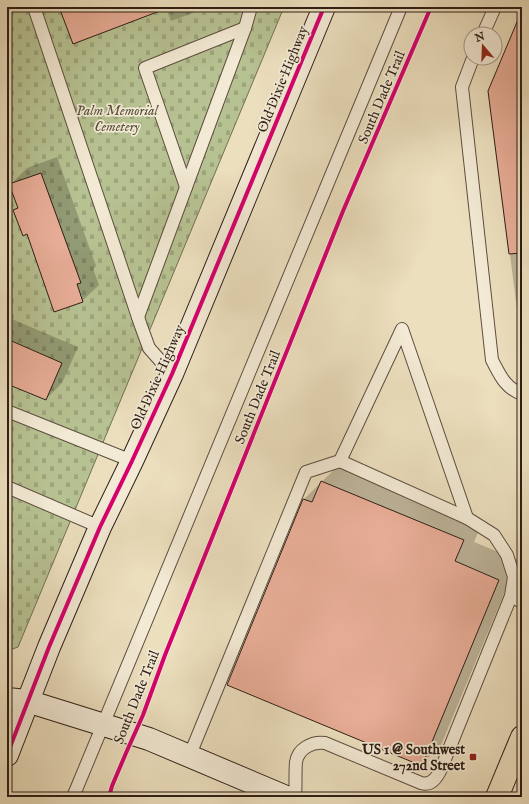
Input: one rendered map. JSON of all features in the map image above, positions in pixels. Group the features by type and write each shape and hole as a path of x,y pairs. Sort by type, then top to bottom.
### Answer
{"highway":[{"path":"497,797 522,737"}],"street":[{"name":"Old Dixie Highway","path":"7,755 17,700 49,647 100,527 172,374 324,7"},
{"path":"17,700 148,739 286,797"}],"lane":[{"path":"34,7 149,348 172,374"},
{"path":"138,317 245,28 251,7"},
{"path":"73,797 401,7"},
{"path":"487,26 495,7"},
{"path":"186,187 145,68 245,28"},
{"path":"471,66 462,87 492,360 502,380 514,391 522,394"},
{"path":"340,461 402,329 467,518"},
{"path":"7,410 132,461"},
{"path":"189,757 306,472 340,461 467,518 494,535 507,555 514,577 511,596 441,769 434,780 428,783 421,783 324,743 314,743 304,749 296,761 295,797"},
{"path":"7,487 100,527"},
{"path":"511,596 522,602"}],"green space":[{"name":"Palm Memorial Cemetery","path":"7,7 284,7 18,647 7,651"}],"building":[{"path":"59,7 165,7 165,9 73,44"},
{"path":"522,10 522,253 509,254 488,91 498,66 503,66 503,55"},
{"path":"41,173 81,283 77,284 83,302 54,312 27,234 23,236 13,210 18,208 9,184"},
{"path":"7,339 62,363 46,400 7,384"},
{"path":"321,481 464,540 455,561 499,580 422,766 227,685 303,499 312,502"}],"cycle path":[{"path":"7,755 49,647 100,527 172,374 324,7"},
{"name":"South Dade Trail","path":"109,797 112,786 143,715 165,655 343,211 431,7"}],"place":[{"name":"US 1 @ Southwest 272nd Street","path":"473,757"}]}
